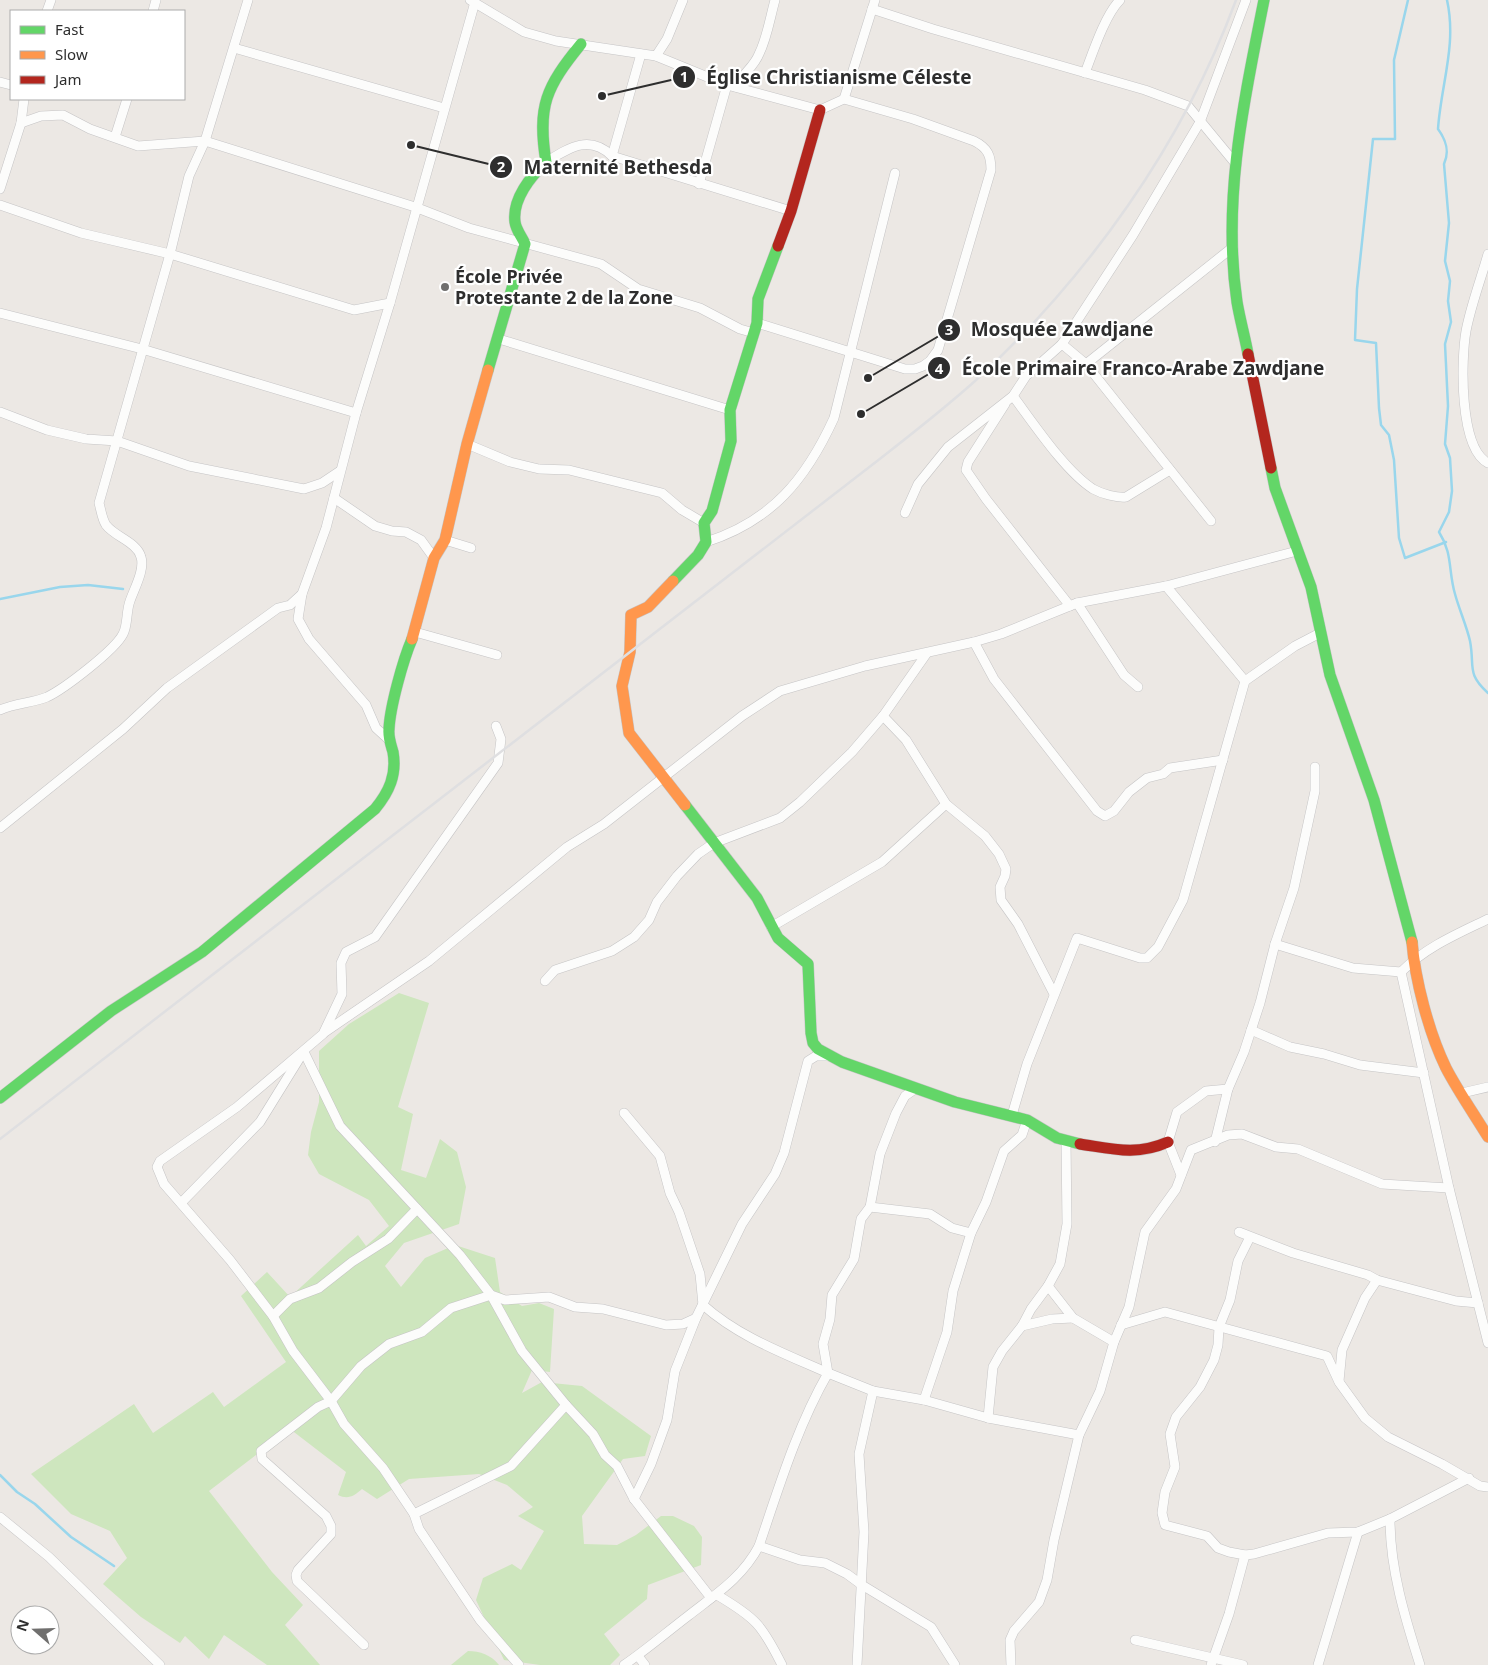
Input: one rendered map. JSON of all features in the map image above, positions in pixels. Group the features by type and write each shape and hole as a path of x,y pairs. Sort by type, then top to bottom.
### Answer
{"street":[{"path":"0,710 11,705 46,698 62,688 108,652 124,633 128,607 142,567 141,556 135,547 115,535 104,523 99,503 170,254 189,176 205,141 248,0"},
{"path":"656,56 667,39 683,0"},
{"path":"736,86 741,76 751,69 760,54 774,0"},
{"path":"844,99 875,0"},
{"path":"1085,72 1097,41 1115,5 1120,0"},
{"path":"1138,687 1124,675 1074,604 986,499 966,470 968,462 1026,376 1062,344 1133,235 1200,122 1246,0"},
{"path":"1264,0 1241,113 1235,164 1233,247 1237,302 1264,426 1275,488 1311,587 1330,675 1374,800 1411,935 1413,959 1437,1044 1446,1067 1488,1137"},
{"path":"21,123 42,116 63,115 90,129 138,146 205,141 416,207 469,228 601,264 638,289 700,308 740,329 756,328 851,352 905,369 915,369 930,361 944,334 991,170 989,154 982,145 974,141 913,119 844,99 820,110 736,86 726,86 656,56 556,41 524,32 472,1 444,108 416,207 390,303 356,413 326,528 302,594 298,619 308,639 366,705 376,728 388,739"},
{"path":"872,10 1145,90 1188,106 1235,164"},
{"path":"546,162 542,141 542,108 555,75 581,44"},
{"path":"234,48 444,108"},
{"path":"612,156 641,54"},
{"path":"699,184 726,86"},
{"path":"0,190 21,123 24,100"},
{"path":"115,137 127,100"},
{"path":"634,1499 651,1464 667,1420 675,1370 696,1318 742,1224 775,1174 784,1154 813,1043 810,1020 808,964 778,938 770,927 762,906 665,778 636,744 629,733 622,686 630,652 632,615 648,607 698,555 706,542 704,523 712,511 731,441 730,410 756,328 758,299 791,211 820,110"},
{"path":"0,1098 112,1011 202,952 375,809 389,792 395,772 388,739 406,654 415,632 434,558 445,540 467,444 525,244 514,221 519,201 532,175 546,162 570,148 590,143 603,148 612,156 791,211"},
{"path":"706,542 736,532 777,504 818,452 834,418 895,173"},
{"path":"0,206 81,233 170,254 354,310 390,303"},
{"path":"1086,364 1233,247"},
{"path":"1488,254 1466,332 1463,388 1464,408 1472,440 1479,457 1488,462"},
{"path":"0,313 142,349 356,413"},
{"path":"499,339 730,410"},
{"path":"1062,344 1086,364 1211,522"},
{"path":"1010,399 1068,465 1094,490 1126,498 1170,470"},
{"path":"905,513 918,484 942,454 1010,399"},
{"path":"0,412 47,430 86,439 117,441 189,466 304,489 322,483 340,471"},
{"path":"467,444 510,462 539,469 569,470 662,493 682,510 704,523"},
{"path":"334,498 353,513 375,526 392,531 406,532 421,540 434,558"},
{"path":"445,540 471,548"},
{"path":"520,1665 480,1620 419,1529 414,1514 383,1468 344,1424 331,1400 293,1351 273,1316 230,1260 158,1174 157,1167 160,1161 237,1107 323,1034 428,961 567,846 604,824 742,716 780,691 865,666 974,642 1001,634 1074,604 1166,586 1297,550"},
{"path":"1166,586 1245,682"},
{"path":"0,828 123,729 167,688 278,608 290,605 302,594"},
{"path":"415,632 497,655"},
{"path":"1012,1115 1027,1064 1076,938 1140,958 1147,958 1158,947 1183,900 1245,682 1296,646 1320,633"},
{"path":"974,642 994,679 1097,811 1105,816 1114,811 1134,788 1147,778 1163,774 1170,768 1223,760"},
{"path":"545,981 555,970 612,951 634,937 649,920 657,902 677,876 698,854 714,843 780,818 800,802 852,752 883,716 927,653"},
{"path":"883,716 906,740 946,804 985,836 1003,861 1006,869 1000,887 1001,900 1018,924 1054,994"},
{"path":"323,1034 342,994 341,963 346,952 374,937 498,763 501,739 496,726"},
{"path":"1215,1142 1228,1089 1266,986 1275,944 1284,920 1304,849 1315,791 1315,767"},
{"path":"770,927 882,862 946,804"},
{"path":"1401,972 1413,959 1434,945 1488,919"},
{"path":"1275,944 1352,968 1401,972"},
{"path":"1401,972 1406,1004 1424,1073 1449,1188 1488,1343"},
{"path":"1251,1030 1290,1047 1324,1054 1360,1065 1424,1073"},
{"path":"813,1043 829,1056 915,1089 965,1105 1027,1120 1057,1138 1066,1141 1130,1152 1152,1149 1168,1142"},
{"path":"181,1203 260,1122 304,1052"},
{"path":"304,1052 340,1126 460,1255 491,1295 522,1351 566,1405 593,1434 605,1455 617,1466 634,1499 714,1596 752,1617 766,1633 782,1665"},
{"path":"808,1061 816,1056 829,1056"},
{"path":"1462,1093 1488,1087"},
{"path":"624,1665 739,1576 750,1563 759,1546 801,1426 811,1402 828,1372 823,1344 830,1319 832,1295 854,1259 861,1219 870,1207 880,1154 905,1096 915,1089"},
{"path":"1181,1175 1168,1142 1174,1118 1181,1108 1206,1091 1228,1089"},
{"path":"624,1113 660,1156 670,1193 680,1212 688,1244 700,1274 703,1305 721,1321 752,1340 873,1391 924,1400 988,1418 1079,1435"},
{"path":"924,1400 947,1332 952,1291 971,1233 986,1202 1004,1151 1022,1135 1027,1120"},
{"path":"1011,1665 1010,1640 1014,1632 1039,1602 1047,1580 1054,1540 1079,1435 1100,1391 1114,1342 1128,1307 1139,1266 1145,1232 1176,1189 1191,1150 1215,1142 1228,1135 1242,1134 1276,1147 1298,1149 1382,1184 1449,1188"},
{"path":"988,1418 993,1366 1022,1326 1060,1264 1064,1248 1068,1187 1066,1141"},
{"path":"870,1207 930,1214 952,1228 971,1233"},
{"path":"273,1316 290,1299 319,1288 352,1262 388,1239 417,1209"},
{"path":"1239,1232 1293,1253 1368,1275 1377,1280 1456,1301 1478,1303"},
{"path":"1250,1237 1238,1261 1230,1300 1219,1327 1218,1345 1214,1360 1200,1387 1176,1417 1170,1434 1175,1467 1166,1492 1162,1513 1165,1525 1207,1536 1218,1548 1245,1555 1328,1533 1358,1532 1390,1519 1469,1478"},
{"path":"1339,1382 1342,1350 1365,1298 1377,1280"},
{"path":"1048,1286 1073,1318 1114,1342"},
{"path":"364,1645 298,1581 296,1576 298,1570 331,1534 331,1526 326,1516 262,1459 261,1451 318,1407 331,1400 361,1366 389,1344 422,1332 451,1308 491,1295 505,1300 549,1297 575,1307 603,1309 666,1325 683,1324 696,1318"},
{"path":"1121,1325 1165,1312 1327,1356 1339,1382 1365,1418 1388,1437 1442,1464 1460,1476 1469,1478 1480,1486 1488,1487"},
{"path":"1022,1326 1052,1319 1073,1318"},
{"path":"857,1665 864,1532 859,1454 873,1391"},
{"path":"414,1514 512,1466 566,1405"},
{"path":"0,1517 49,1557 160,1665"},
{"path":"1390,1519 1390,1540 1400,1595 1420,1665"},
{"path":"1318,1665 1358,1532"},
{"path":"759,1546 800,1560 825,1563 847,1574 931,1627 954,1665"},
{"path":"1212,1662 1230,1614 1245,1555"},
{"path":"1135,1640 1212,1662 1243,1665"},
{"path":"638,1656 645,1665"}],"green space":[{"path":"399,993 429,1003 398,1107 413,1114 401,1170 426,1178 440,1139 457,1152 466,1187 459,1224 404,1243 385,1266 401,1287 425,1258 455,1245 495,1258 500,1292 522,1306 539,1303 554,1309 550,1372 532,1370 522,1393 542,1382 582,1386 651,1436 645,1456 623,1459 582,1516 584,1544 617,1545 636,1535 661,1516 673,1516 694,1526 702,1537 701,1565 648,1585 647,1599 604,1634 620,1655 610,1665 540,1665 504,1660 476,1600 483,1578 512,1564 521,1570 544,1531 518,1516 533,1507 507,1485 479,1474 409,1479 377,1499 362,1489 356,1494 345,1497 338,1495 346,1472 290,1429 209,1491 272,1572 303,1605 285,1625 320,1665 267,1665 224,1635 209,1659 185,1636 180,1643 141,1617 103,1584 127,1558 110,1531 71,1514 31,1474 134,1404 153,1433 213,1392 224,1407 286,1362 241,1296 267,1272 290,1297 358,1235 366,1246 389,1226 369,1200 319,1174 308,1155 311,1132 319,1102 319,1051 349,1024"},
{"path":"468,1651 485,1654 499,1665 451,1665"}],"waterway":[{"path":"1408,0 1394,60 1395,139 1373,139 1357,289 1355,340 1376,343 1381,425 1389,435 1394,460 1399,538 1405,558 1446,542"},
{"path":"1447,0 1450,17 1449,49 1438,129 1445,141 1447,150 1444,164 1449,223 1445,261 1450,281 1448,301 1451,322 1445,344 1448,406 1445,444 1450,458 1452,491 1449,512 1439,532 1448,555 1455,594 1470,641 1474,675 1488,693"},
{"path":"0,599 60,587 88,585 123,589"},
{"path":"0,1475 17,1492 35,1504 71,1537 114,1566"}],"railway":[{"path":"0,1139 881,458 941,411 975,381 1056,298 1093,253 1128,205 1160,156 1189,106 1236,0"}],"traffic: fast":[{"path":"1248,354 1237,302 1232,226 1237,150 1264,0"},
{"path":"488,370 525,244 515,222 516,205 529,181 546,162 543,126 547,98 552,85 581,44"},
{"path":"673,581 698,555 706,542 704,523 712,511 731,441 730,410 757,323 758,299 778,246"},
{"path":"1271,468 1275,488 1311,587 1330,675 1374,800 1412,942"},
{"path":"0,1098 111,1011 202,952 375,809 388,790 393,776 394,760 389,735 390,720 398,684 412,639"},
{"path":"685,805 757,898 778,938 808,964 811,1033 813,1043 818,1049 842,1062 955,1102 1027,1120 1057,1138 1080,1144"}],"traffic: slow":[{"path":"412,639 434,558 445,540 467,444 488,370"},
{"path":"673,581 648,607 631,615 630,652 622,686 629,733 685,805"},
{"path":"1412,942 1416,973 1434,1039 1446,1068 1488,1137"}],"traffic: jam":[{"path":"778,246 791,211 820,110"},
{"path":"1248,354 1271,468"},
{"path":"1080,1144 1135,1150 1168,1142"}],"place":[{"name":"Église Christianisme Céleste","path":"602,96"},
{"name":"Maternité Bethesda","path":"411,145"},
{"name":"École Privée Protestante 2 de la Zone","path":"445,287"},
{"name":"Mosquée Zawdjane","path":"868,378"},
{"name":"École Primaire Franco-Arabe Zawdjane","path":"861,414"}]}
